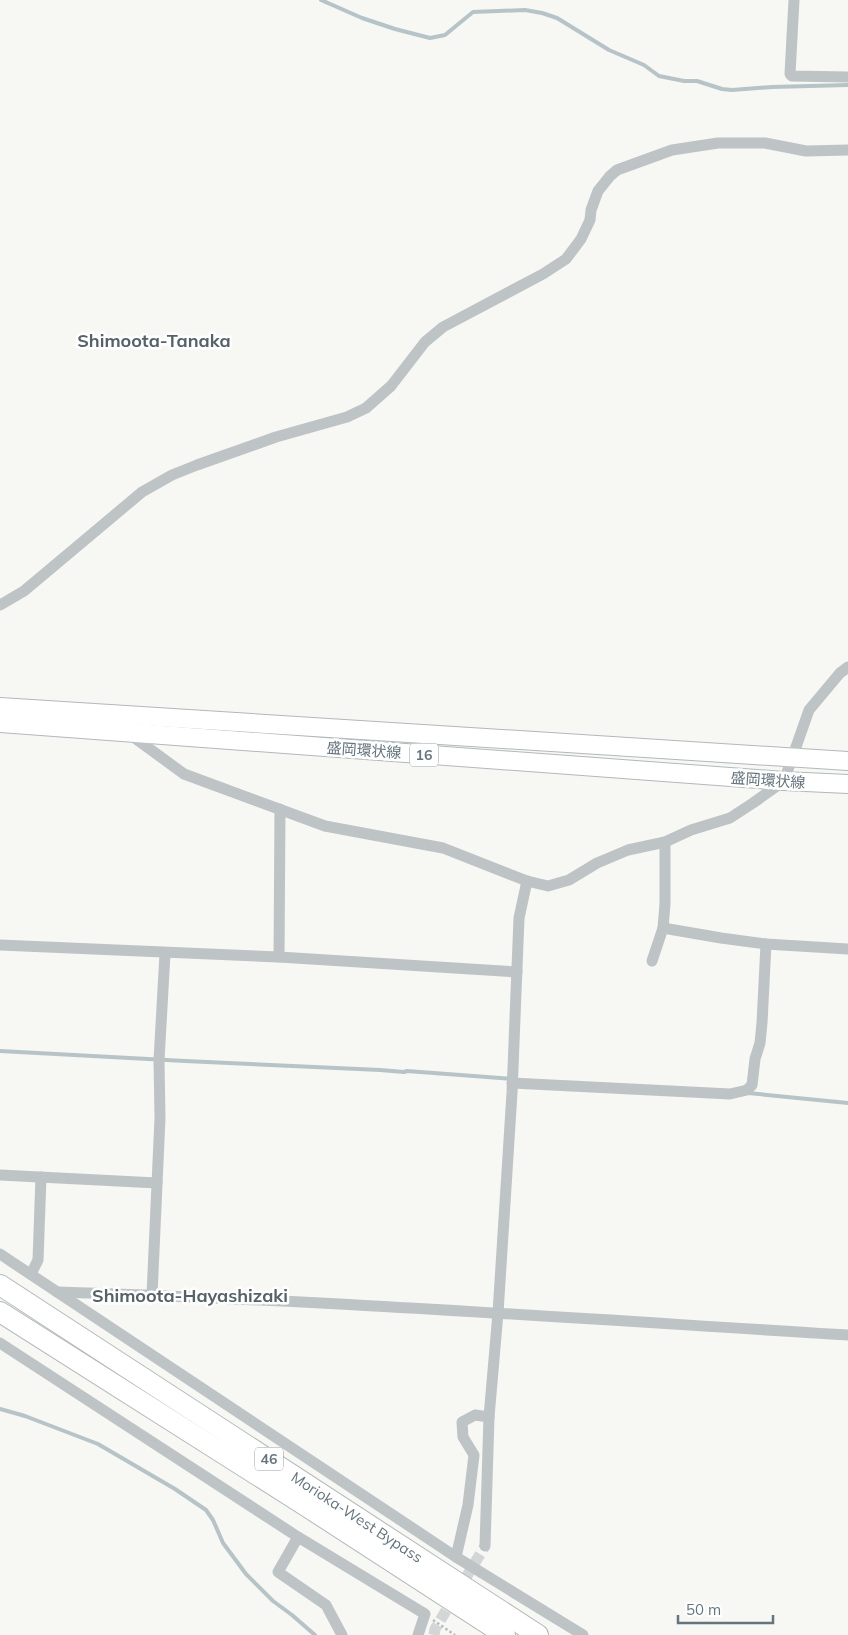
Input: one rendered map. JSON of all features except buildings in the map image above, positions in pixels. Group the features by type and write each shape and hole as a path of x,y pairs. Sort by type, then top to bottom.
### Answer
{"highway":[{"name":"Morioka-West Bypass","path":"0,1285 538,1635"},
{"name":"Morioka-West Bypass","path":"0,1312 505,1635"}],"main road":[{"name":"盛岡環状線","path":"0,707 848,761"},
{"name":"盛岡環状線","path":"0,723 784,781 848,784"}],"street":[{"path":"794,0 790,74 792,76 848,77"},
{"path":"0,605 24,591 142,492 197,465 276,437 347,417 366,408 391,386 426,342 443,327 543,274 566,259 581,239 590,220 591,210 598,191 617,170 672,150 718,142 765,142 806,151 848,150"},
{"path":"128,733 184,774 325,826 443,848 527,881 548,886 569,880 597,864 628,850 665,842 690,830 730,818 754,803 784,781 809,710 840,673 848,667"},
{"path":"279,957 280,809"},
{"path":"652,961 663,928 665,842"},
{"path":"484,1546 489,1416 498,1313 512,1083 519,918 527,881"},
{"path":"663,928 766,944 848,949"},
{"path":"512,1083 730,1094 747,1090 752,1085 755,1059 760,1043 766,944"},
{"path":"0,945 165,954 279,957 517,972"},
{"path":"152,1295 160,1118 159,1060 165,954"},
{"path":"0,1175 156,1184"},
{"path":"31,1274 38,1260 41,1177"},
{"path":"0,1254 456,1557 583,1635"},
{"path":"57,1292 152,1295 498,1313 848,1335"},
{"path":"0,1343 298,1537 425,1614 418,1635"},
{"path":"456,1557 468,1505 474,1455 462,1437 462,1422 475,1415 489,1416"},
{"path":"298,1537 278,1572 326,1605 342,1635"}],"path":[{"path":"425,1614 455,1635"}],"waterway":[{"path":"321,0 362,18 430,38 445,35 473,12 525,10 542,13 557,18 609,50 644,65 659,76 684,81 697,81 722,89 848,85"},
{"path":"0,1051 407,1071 512,1079"},
{"path":"748,1093 848,1103"},
{"path":"0,1409 25,1416 98,1444 175,1489 206,1510 213,1520 223,1543 246,1574 273,1601 315,1635"}],"tunnel":[{"path":"434,1635 435,1629 485,1546"}],"district":[{"name":"Shimoota-Tanaka","path":"154,340"},
{"name":"Shimoota-Hayashizaki","path":"190,1295"}]}
